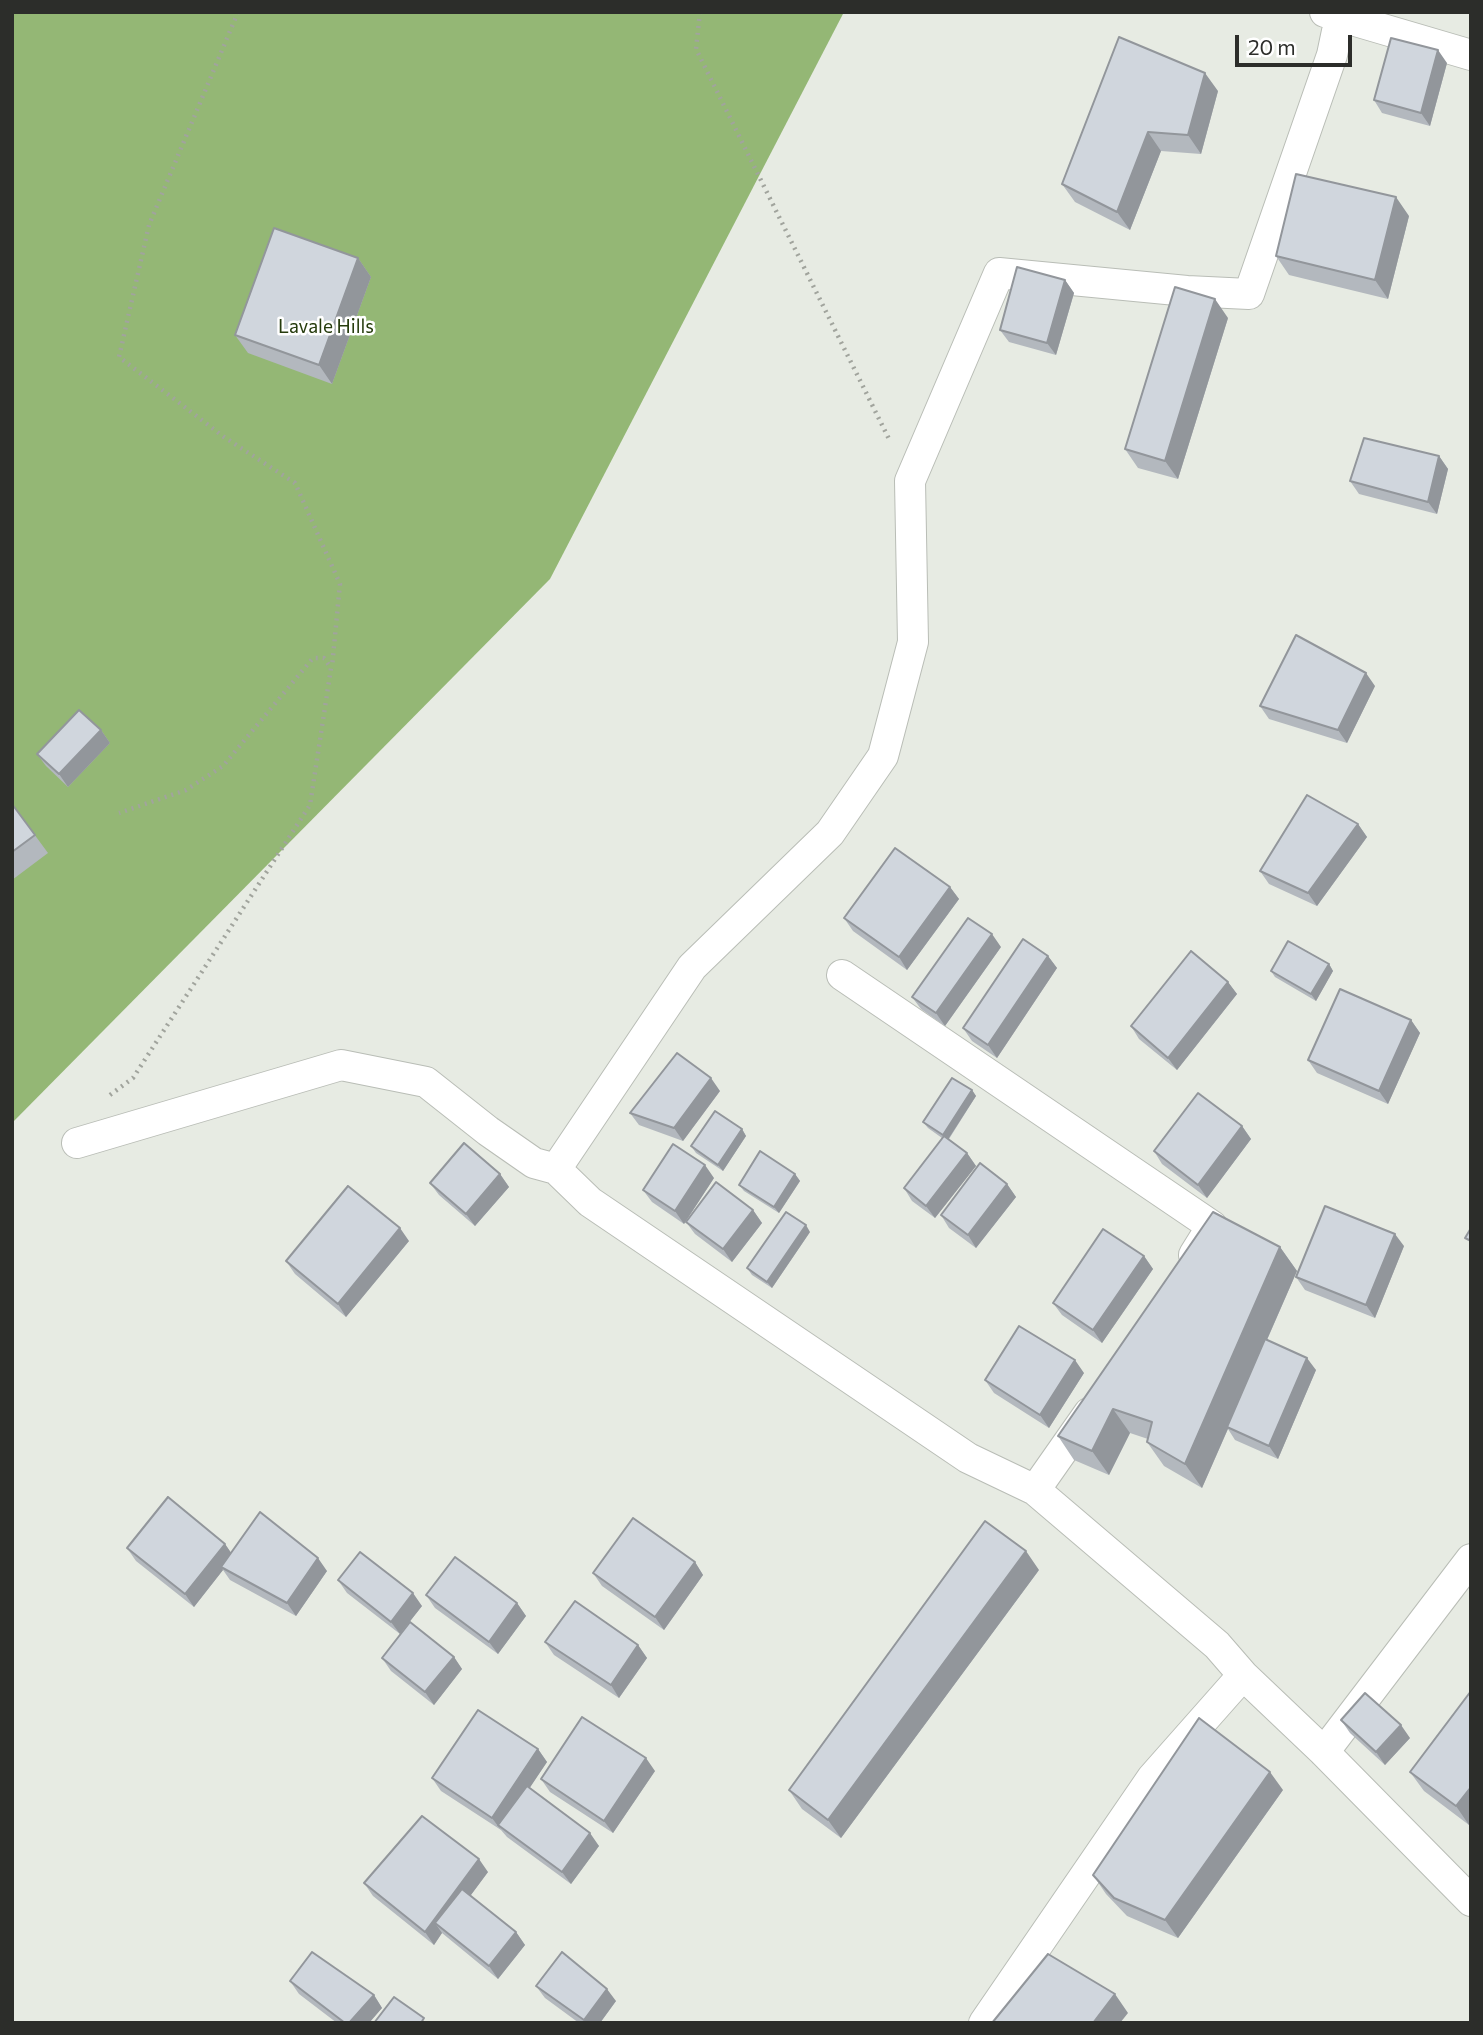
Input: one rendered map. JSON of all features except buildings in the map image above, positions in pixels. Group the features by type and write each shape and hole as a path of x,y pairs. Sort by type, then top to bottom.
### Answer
{"street":[{"path":"555,1169 692,967 830,833 883,756 914,642 909,481 999,272 1187,291 1249,294 1332,55 1335,14 1471,55"},
{"path":"842,975 1212,1226 1184,1273"},
{"path":"77,1143 341,1065 426,1082 534,1163 555,1169 590,1202 968,1458 1035,1490 1217,1645 1242,1675 1324,1752 1471,1901"},
{"path":"1035,1490 1107,1388"},
{"path":"1324,1752 1471,1559"},
{"path":"984,2023 1152,1778 1242,1675"}],"path":[{"path":"106,1098 133,1078 310,805 331,668 340,584 295,484 224,437 119,357 149,225 238,12"},
{"path":"700,12 696,49 909,481"},
{"path":"119,814 186,790 223,766 313,658 324,658 331,668"}],"green space":[{"name":"Lavale Hills","path":"12,12 844,12 550,579 12,1123"}]}
